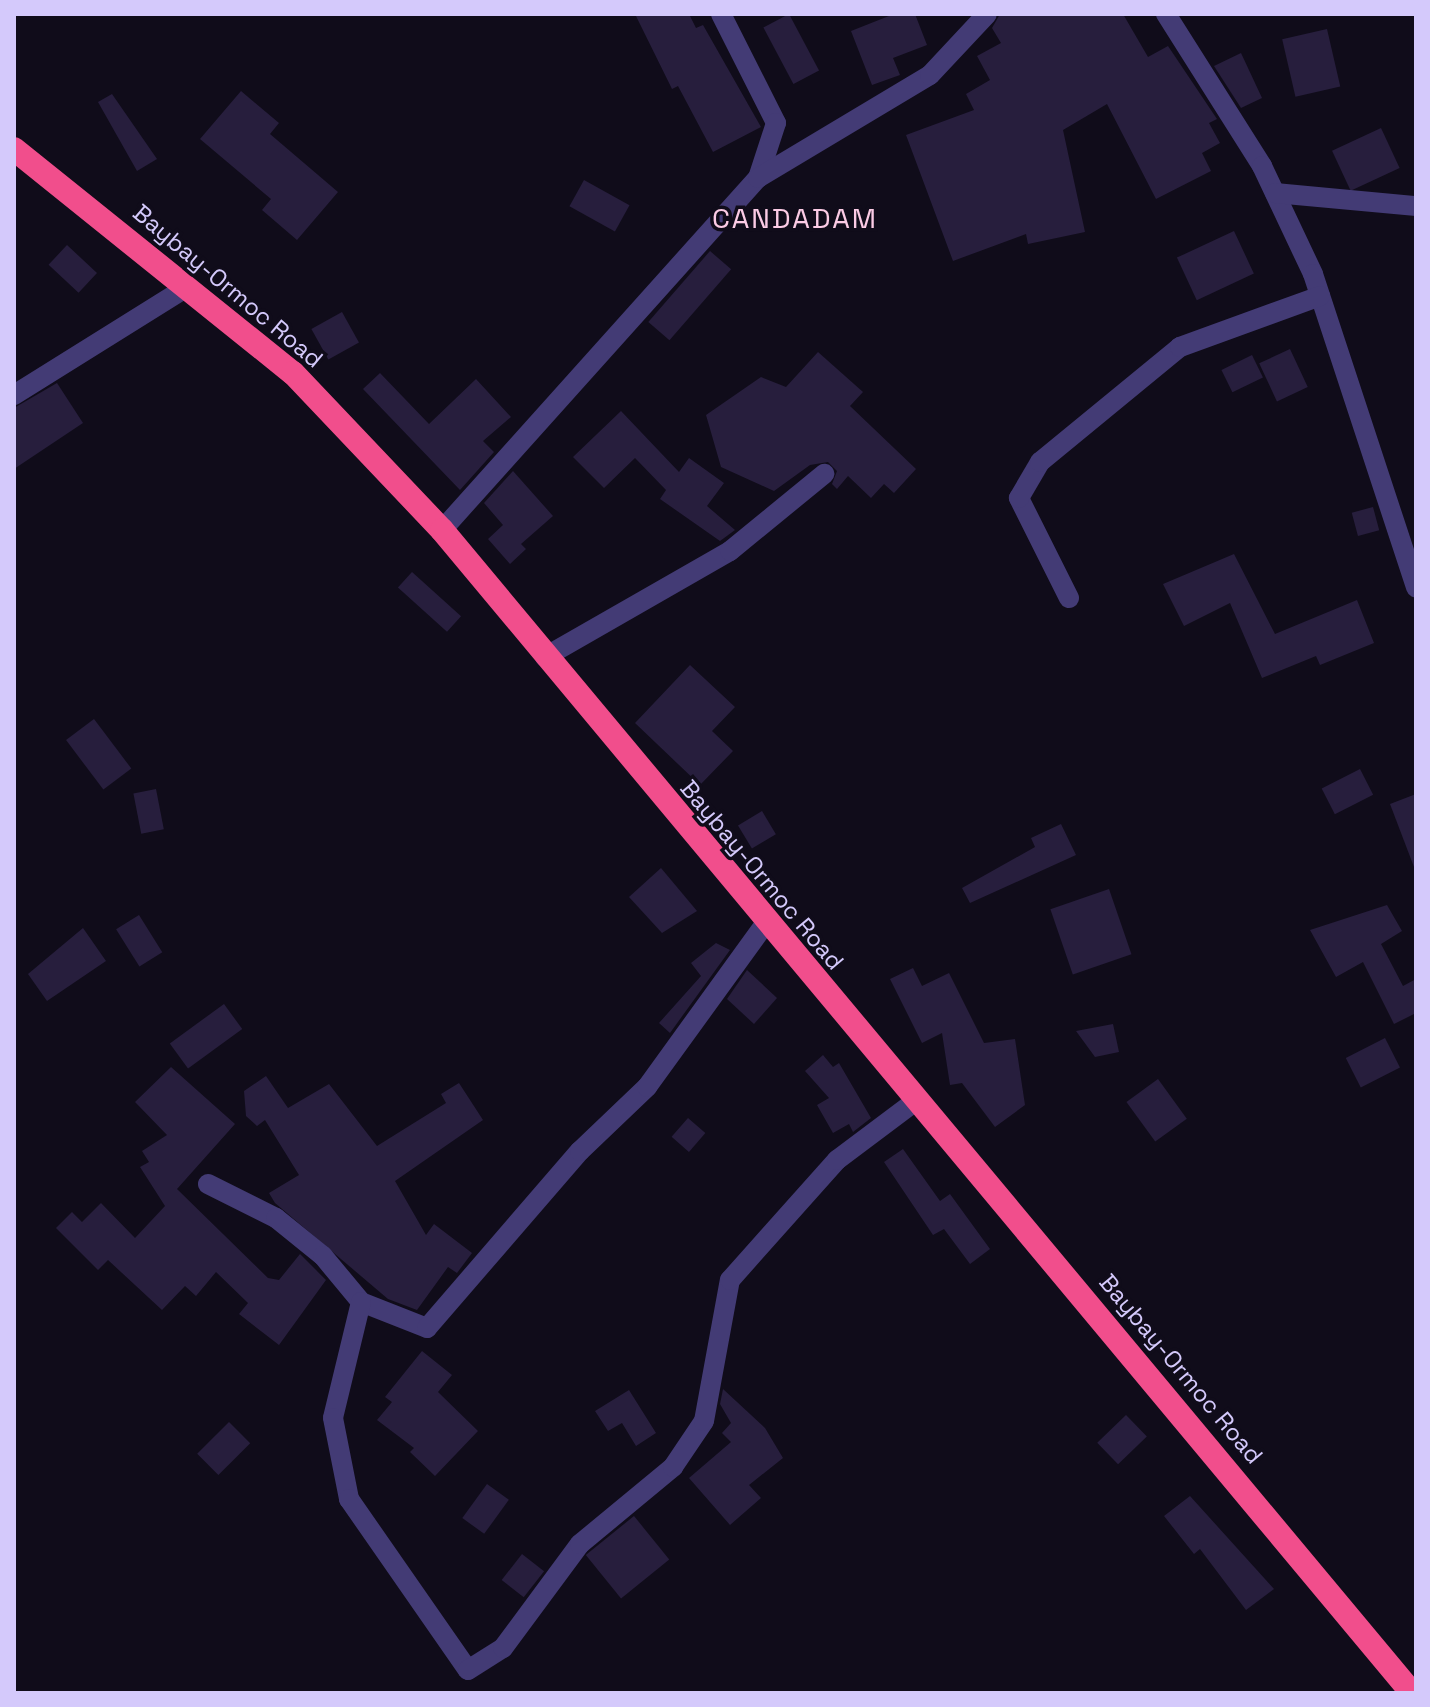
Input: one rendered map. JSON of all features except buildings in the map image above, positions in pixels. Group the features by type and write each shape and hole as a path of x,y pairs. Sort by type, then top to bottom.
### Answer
{"highway":[{"name":"Baybay-Ormoc Road","path":"14,149 293,373 442,530 765,924 917,1100 1412,1693"}],"street":[{"path":"721,14 776,123 758,178"},
{"path":"442,530 758,178 920,82 987,14"},
{"path":"1166,14 1275,193 1320,296 1416,588"},
{"path":"1275,193 1416,206"},
{"path":"14,395 187,287"},
{"path":"1069,598 1019,498 1040,462 1180,347 1320,296"},
{"path":"545,657 730,551 824,474"},
{"path":"208,1184 276,1218 323,1256 361,1302 427,1328 580,1151 647,1087 765,924"},
{"path":"361,1302 333,1418 349,1499 468,1670 503,1648 580,1544 673,1467 704,1421 730,1280 837,1160 917,1100"}],"district":[{"name":"CANDADAM","path":"795,218"}]}
